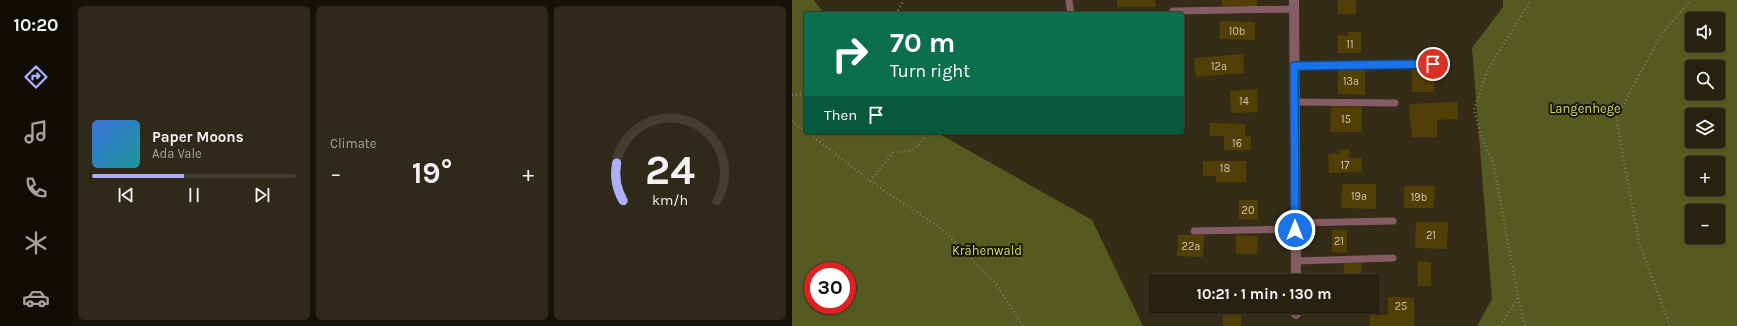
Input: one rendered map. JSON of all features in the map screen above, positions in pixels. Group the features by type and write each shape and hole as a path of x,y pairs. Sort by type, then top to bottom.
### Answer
{"street":[{"path":"1294,4 1296,274"}],"lane":[{"path":"1070,0 1072,12"},
{"path":"1173,11 1294,4"},
{"path":"1294,66 1433,64"},
{"path":"1294,102 1395,103"},
{"path":"1194,231 1393,221"},
{"path":"1296,261 1392,258"}],"path":[{"path":"897,12 904,0"},
{"path":"1525,326 1518,298 1494,165 1481,136 1474,110 1487,71 1531,0"},
{"path":"1670,326 1639,242 1616,118 1663,32 1691,0"},
{"path":"792,95 804,94"},
{"path":"792,121 804,130"},
{"path":"809,134 870,181 942,230 996,284 1023,326"},
{"path":"870,181 893,152 911,151 919,146 925,134"},
{"path":"1500,326 1518,298"}],"green space":[{"name":"Krähenwald","path":"792,0 814,0 823,12 804,12 804,134 940,134 1092,220 1143,326 792,326"},
{"name":"Langenhege","path":"1503,0 1737,0 1737,326 1477,326 1492,299 1472,48 1503,7"}],"building":[{"path":"1117,0 1155,0 1156,7 1117,7"},
{"path":"1222,0 1257,0 1257,6 1222,6"},
{"path":"1338,0 1356,0 1356,14 1338,14"},
{"path":"1220,21 1255,22 1255,40 1219,39"},
{"path":"1348,32 1361,32 1361,53 1338,53 1338,35 1348,36"},
{"path":"1243,54 1244,73 1196,77 1194,58"},
{"path":"1338,68 1365,68 1365,95 1338,94"},
{"path":"1412,70 1434,71 1434,92 1412,92"},
{"path":"1257,89 1258,112 1231,113 1230,91"},
{"path":"1458,102 1458,119 1437,120 1437,137 1412,137 1409,104"},
{"path":"1331,106 1362,107 1362,132 1330,132"},
{"path":"1210,123 1245,124 1245,136 1251,136 1251,150 1224,150 1224,136 1210,136"},
{"path":"1349,149 1349,158 1362,158 1362,172 1329,173 1328,154 1339,153 1339,150"},
{"path":"1203,161 1246,161 1246,182 1216,182 1216,176 1203,176"},
{"path":"1342,184 1376,184 1376,209 1341,208"},
{"path":"1404,186 1435,186 1434,208 1404,208"},
{"path":"1239,200 1258,200 1258,220 1239,219"},
{"path":"1416,222 1448,222 1447,249 1415,248"},
{"path":"1332,230 1347,230 1347,253 1332,252"},
{"path":"1178,235 1204,235 1203,257 1177,256"},
{"path":"1236,235 1258,236 1257,254 1236,254"},
{"path":"1418,261 1431,262 1431,286 1418,286"},
{"path":"1344,263 1362,263 1361,274 1343,274"},
{"path":"1215,273 1249,273 1249,274"},
{"path":"1388,297 1414,298 1414,326 1370,326 1370,315 1388,315"},
{"path":"1223,314 1241,314 1241,326 1223,326"}],"route":[{"path":"1295,230 1294,66 1433,64"}]}
